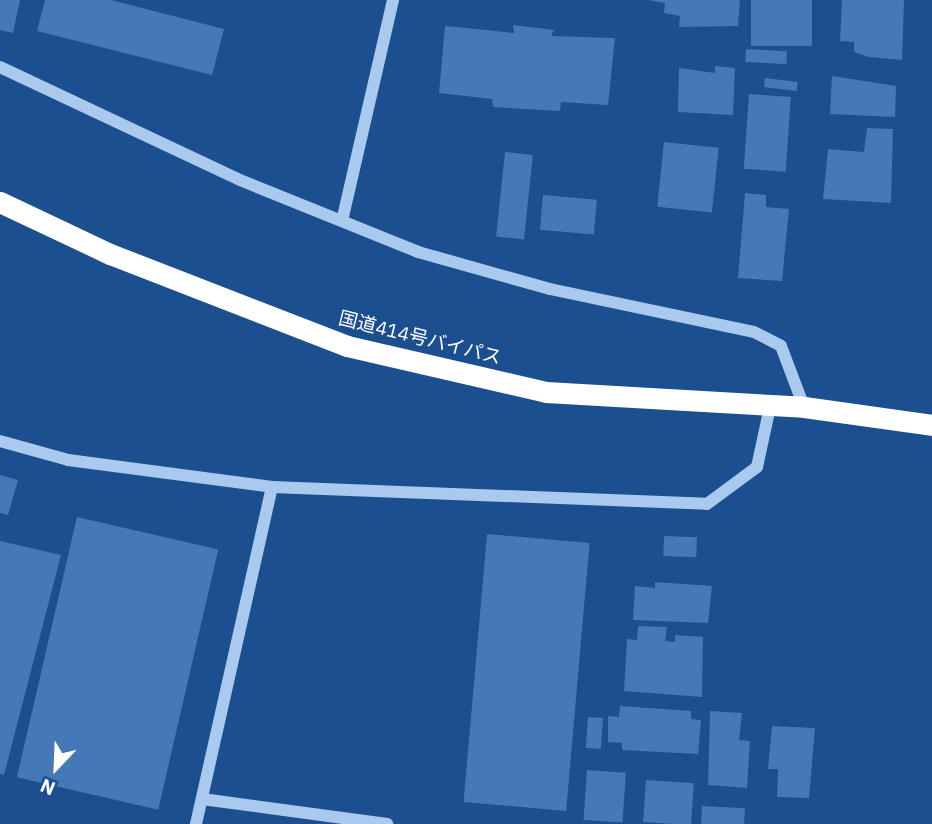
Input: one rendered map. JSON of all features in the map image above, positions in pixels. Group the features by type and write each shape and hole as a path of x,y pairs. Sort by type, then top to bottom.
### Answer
{"highway":[{"name":"国道414号バイパス","path":"0,202 134,264 347,346 546,392 804,407"},
{"path":"804,407 932,425"}],"street":[{"path":"342,221 393,0"},
{"path":"0,67 121,127 418,252 550,289 754,332 781,346 804,407"},
{"path":"0,441 68,460 272,487 707,504 757,467 770,407"},
{"path":"197,824 272,487"},
{"path":"202,799 387,824"}],"building":[{"path":"0,0 20,0 13,33 0,30"},
{"path":"45,0 111,0 224,29 212,75 37,31"},
{"path":"648,0 740,0 738,26 679,27 680,16 664,13 665,3"},
{"path":"751,0 812,0 812,46 751,46"},
{"path":"842,0 904,0 902,60 869,57 854,52 854,42 840,41"},
{"path":"513,25 554,30 551,36 615,38 608,105 561,102 560,111 493,107 492,99 439,93 445,26 514,33"},
{"path":"746,49 787,51 786,64 745,62"},
{"path":"715,66 735,68 733,115 678,112 679,68 715,73"},
{"path":"832,76 896,86 895,117 830,114"},
{"path":"765,78 798,82 797,91 764,87"},
{"path":"749,94 791,97 786,172 744,169"},
{"path":"867,128 893,129 891,203 823,199 828,149 864,152"},
{"path":"664,142 719,148 712,212 657,207"},
{"path":"505,152 533,155 524,239 496,237"},
{"path":"745,193 766,195 766,207 789,209 782,281 738,278"},
{"path":"543,195 597,200 594,235 540,230"},
{"path":"0,475 18,480 8,515 0,513"},
{"path":"77,517 218,550 158,810 17,777"},
{"path":"487,534 590,543 566,811 464,802"},
{"path":"664,536 697,537 696,557 663,556"},
{"path":"0,541 61,555 4,775 0,774"},
{"path":"655,582 712,586 708,623 633,620 635,586 655,588"},
{"path":"638,626 667,627 665,641 675,642 675,635 703,637 702,697 624,691 627,639 637,640"},
{"path":"620,706 691,711 691,719 701,720 698,754 622,750 622,743 608,742 608,716 619,717"},
{"path":"710,711 742,713 739,740 750,741 747,788 708,785"},
{"path":"588,717 603,718 601,749 586,748"},
{"path":"772,726 815,728 809,798 777,797 778,769 768,769"},
{"path":"587,770 626,773 622,823 584,820"},
{"path":"646,780 694,783 691,824 643,822"},
{"path":"702,806 745,808 744,824 701,824"}]}
